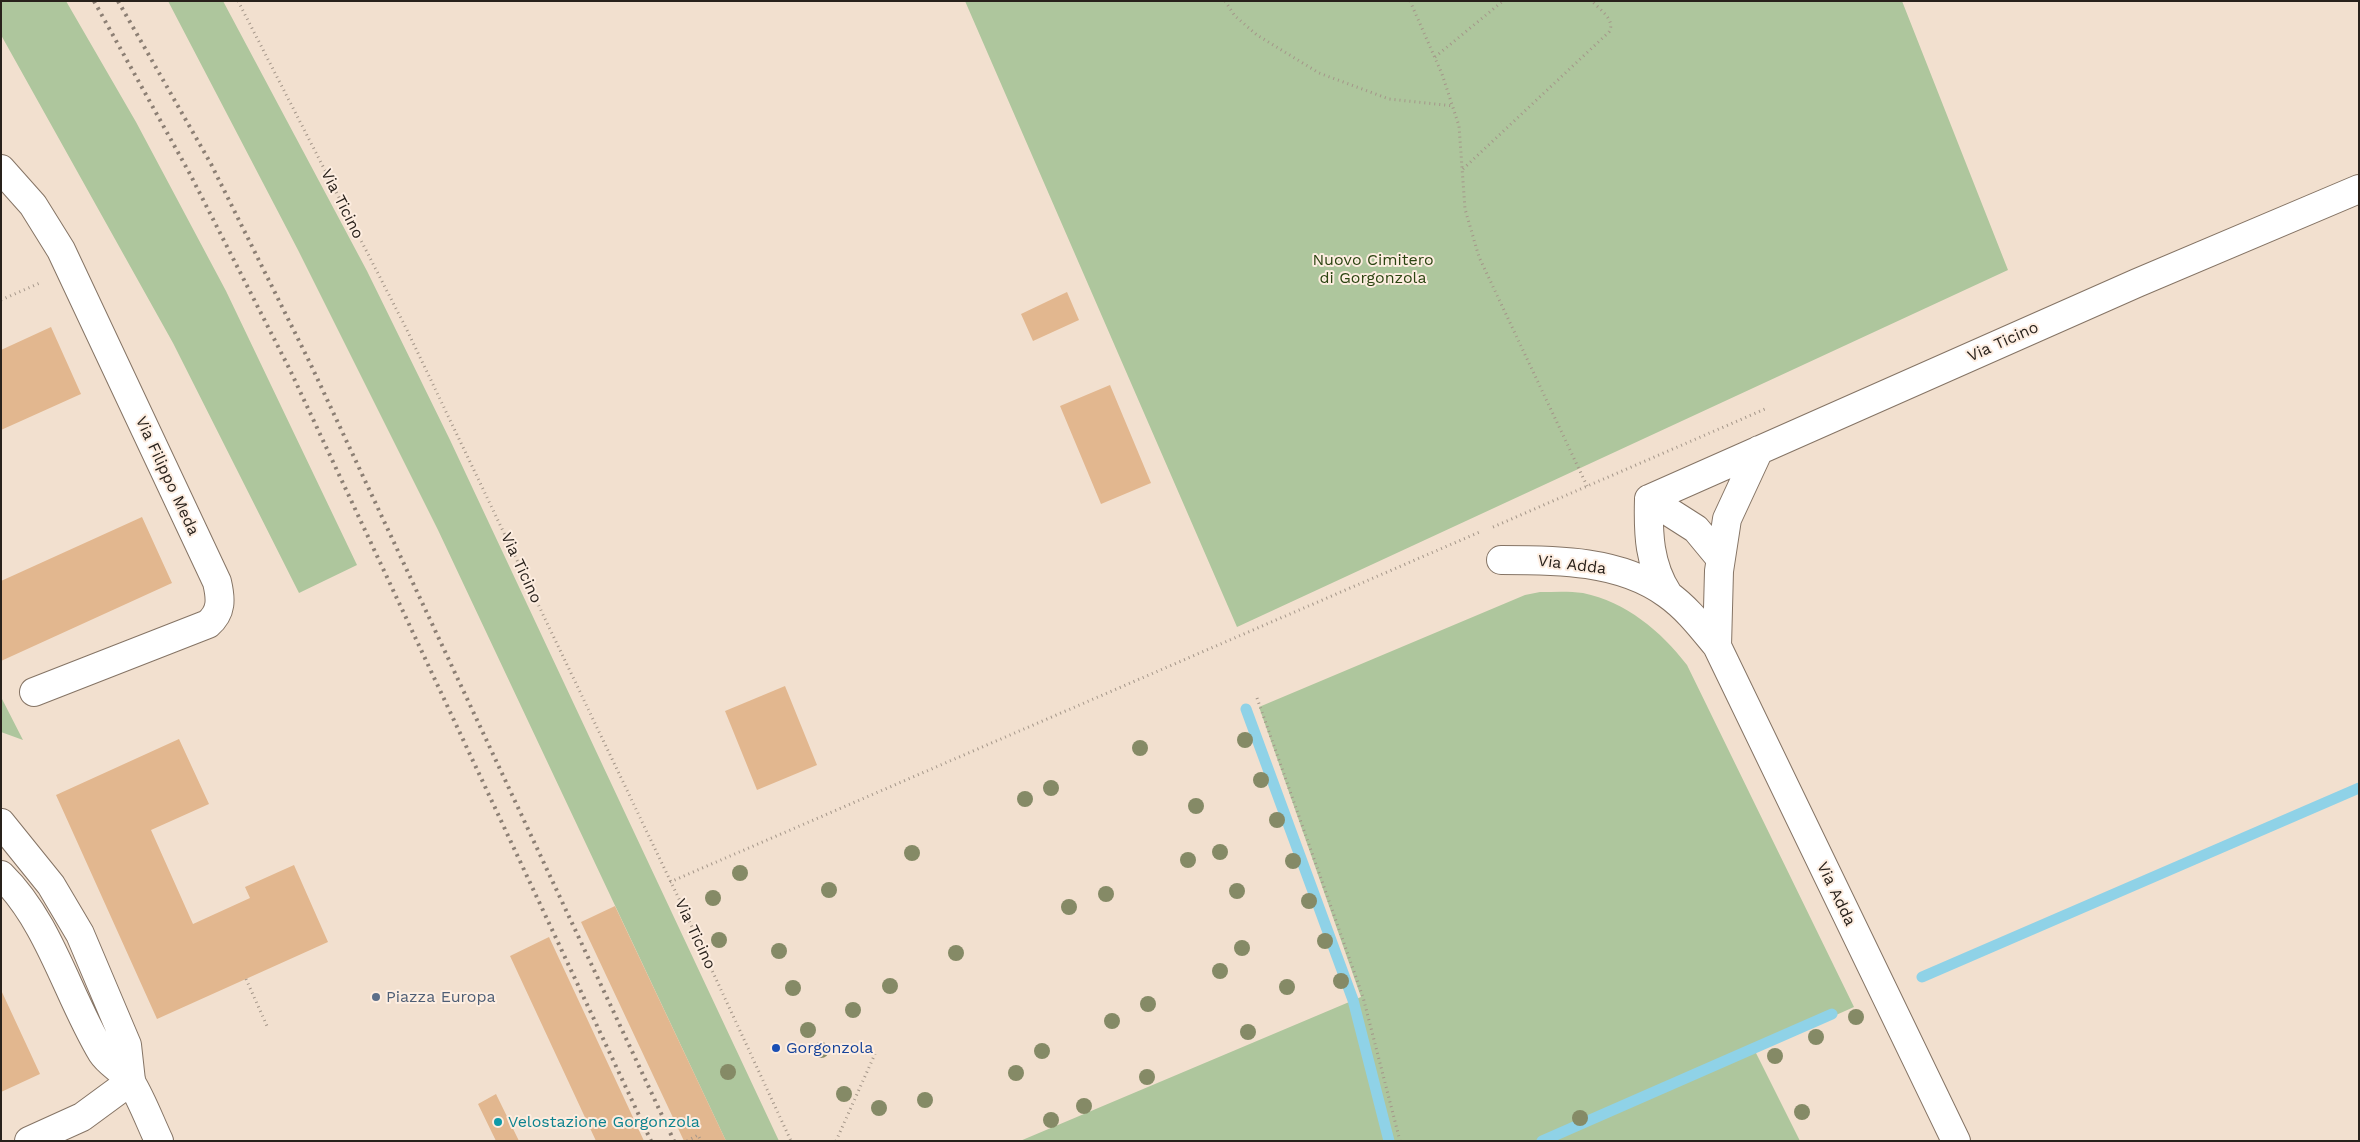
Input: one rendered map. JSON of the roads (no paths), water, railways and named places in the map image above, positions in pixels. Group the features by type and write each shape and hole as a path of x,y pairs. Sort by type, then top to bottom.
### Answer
{"street":[{"name":"Via Filippo Meda","path":"1,169 41,216 70,270 217,582 220,606 216,616 208,624 34,692"},
{"name":"Via Ticino","path":"1649,499 2137,283 2359,189"},
{"name":"Via Adda","path":"1718,646 1716,615 1720,558 1727,519 1759,450"},
{"name":"Via Adda","path":"1649,499 1649,547 1662,585 1668,594 1718,646 1956,1141"},
{"path":"1649,499 1696,529 1720,558"},
{"name":"Via Adda","path":"1501,560 1540,560 1601,567 1638,578 1668,594"},
{"path":"1,823 51,886 80,934 128,1045 131,1082"},
{"path":"1,875 25,902 42,929 75,1001 103,1055 131,1082 159,1141"},
{"path":"29,1141 82,1117 131,1082"}],"waterway":[{"path":"1246,709 1353,1000 1389,1141"},
{"path":"1922,977 2359,788"},
{"path":"1542,1141 1832,1014"}],"railway":[{"path":"94,1 190,174 290,370 651,1141"},
{"path":"118,1 211,164 310,363 674,1141"}],"place":[{"name":"Piazza Europa","path":"376,997"},
{"name":"Gorgonzola","path":"776,1048"},
{"name":"Velostazione Gorgonzola","path":"498,1122"}],"park label":[{"name":"Nuovo Cimitero di Gorgonzola","path":"1373,269"}]}
